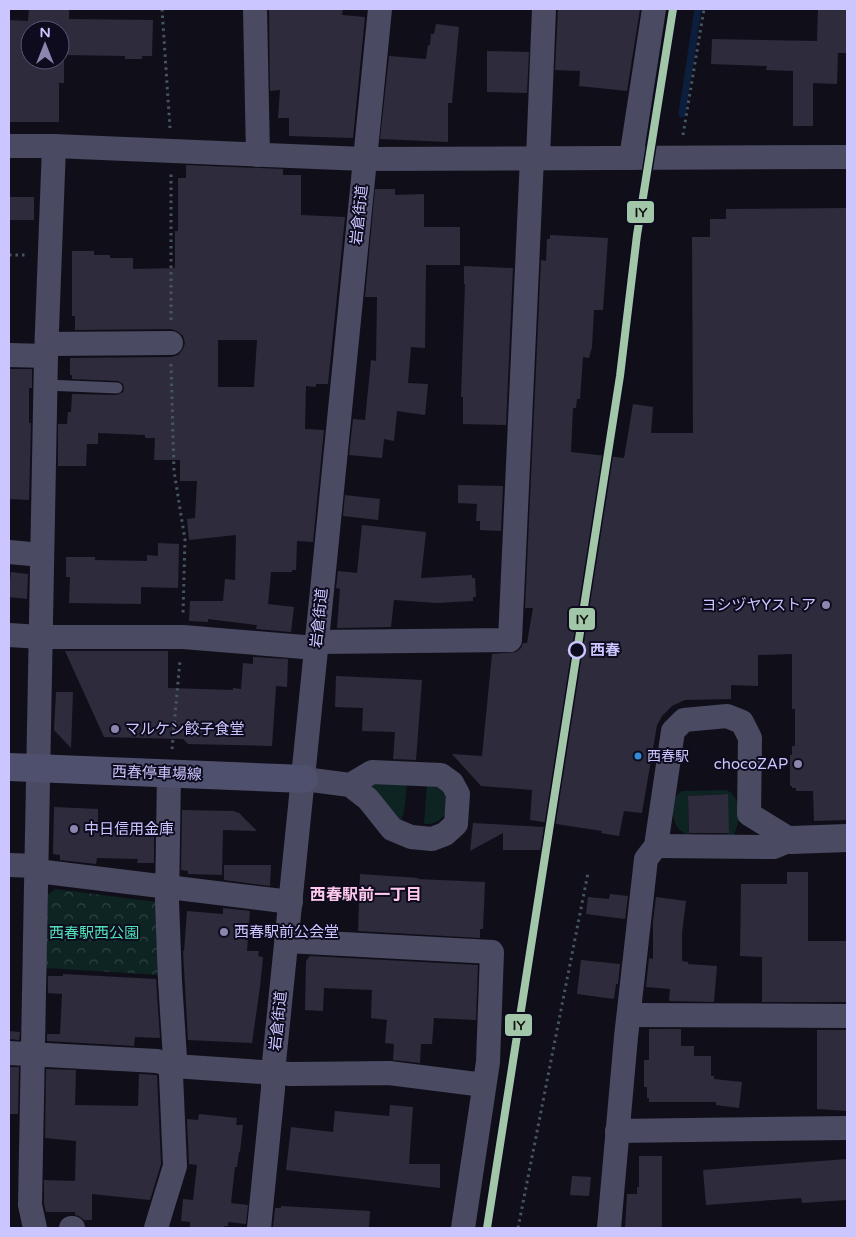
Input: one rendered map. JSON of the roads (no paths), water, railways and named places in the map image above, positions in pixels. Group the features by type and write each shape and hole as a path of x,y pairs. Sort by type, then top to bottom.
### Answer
{"main road":[{"name":"西春停車場線","path":"9,767 39,768 170,762 304,779"}],"street":[{"path":"255,9 258,155"},
{"name":"岩倉街道","path":"259,1228 380,9"},
{"path":"9,635 41,637 182,637 316,645 510,640 544,9"},
{"path":"631,158 654,9"},
{"path":"9,146 54,146 364,159 847,157"},
{"path":"35,1228 19,1204 33,1055 42,555 54,146"},
{"path":"9,355 47,350 171,343"},
{"path":"9,552 42,555"},
{"path":"609,1228 617,1131 646,859 656,846 673,731 684,720 727,716 742,722 750,738 749,814 735,847"},
{"path":"156,1228 174,1166 171,1075 174,1058 168,887 170,762"},
{"path":"304,779 350,785"},
{"path":"749,814 791,840"},
{"path":"656,846 774,847 791,840 847,838"},
{"path":"9,865 291,902"},
{"path":"287,941 492,952 488,1062 463,1228"},
{"path":"629,1015 847,1016"},
{"path":"9,1053 157,1061 174,1066 273,1072 389,1073 484,1085"},
{"path":"617,1131 847,1128"}],"lane":[{"path":"46,385 117,388"}],"waterway":[{"path":"682,114 698,9"}],"place":[{"name":"ヨシヅヤYストア","path":"826,605"},
{"name":"西春","path":"577,650"},
{"name":"マルケン餃子食堂","path":"115,729"},
{"name":"西春駅","path":"638,756"},
{"name":"chocoZAP","path":"798,764"},
{"name":"中日信用金庫","path":"74,829"},
{"name":"西春駅前公会堂","path":"224,932"}],"district":[{"name":"西春駅前一丁目","path":"366,895"}],"park label":[{"name":"西春駅西公園","path":"94,933"}]}
